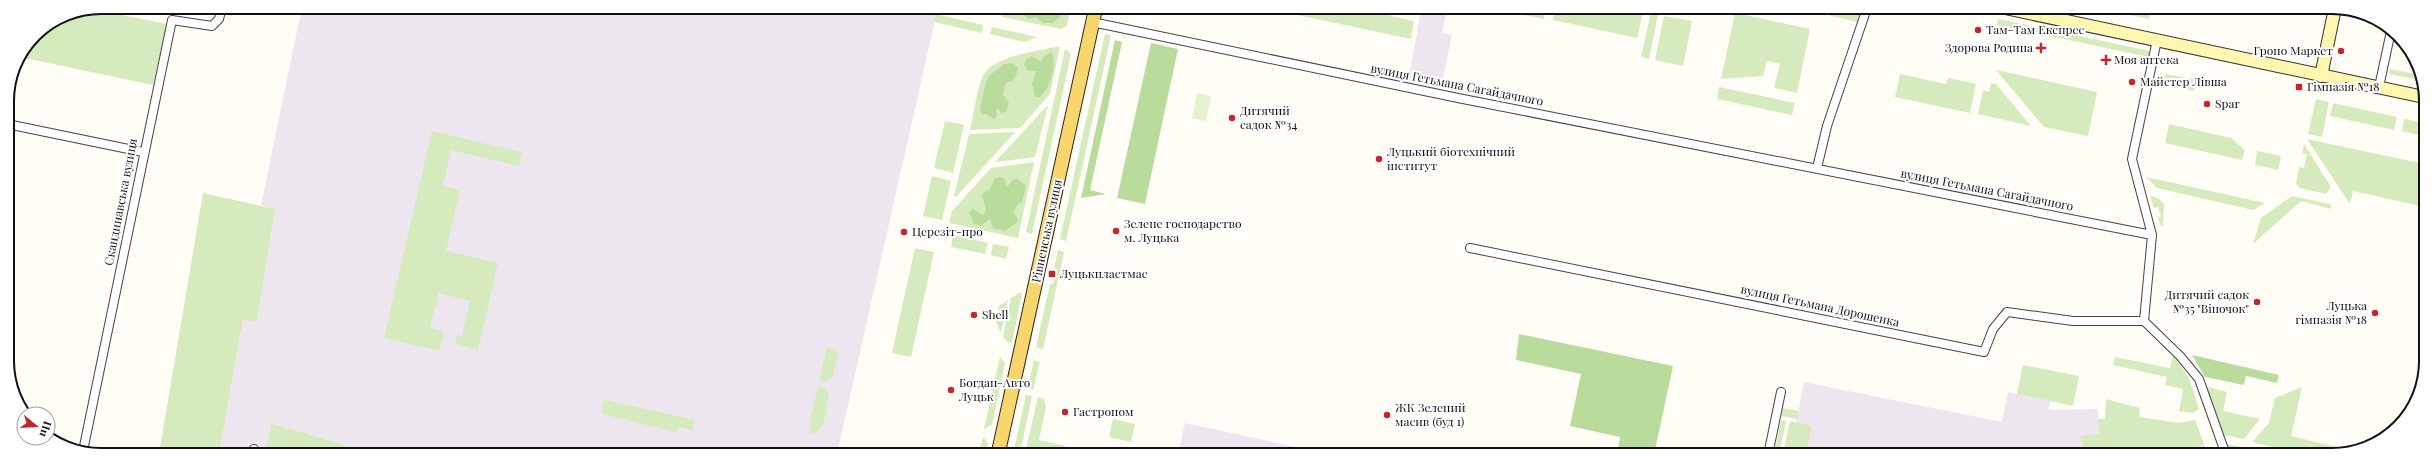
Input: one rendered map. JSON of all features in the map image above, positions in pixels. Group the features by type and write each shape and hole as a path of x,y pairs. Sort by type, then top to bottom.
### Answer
{"main road":[{"name":"Рівненська вулиця","path":"999,448 1094,14"},
{"path":"2034,14 2419,96"},
{"path":"2321,76 2334,14"}],"street":[{"name":"Скандинавська вулиця","path":"84,446 143,152 172,20 212,26 219,19 220,14"},
{"path":"1817,168 1827,126 1865,14"},
{"name":"вулиця Гетьмана Сагайдачного","path":"1092,22 1417,89 2152,234"},
{"path":"2379,87 2390,36"},
{"path":"2157,40 2132,159 2152,234 2144,321 2180,356 2199,379 2224,448"},
{"path":"14,125 143,152"},
{"name":"вулиця Гетьмана Дорошенка","path":"1470,248 1984,352 1993,329 2007,312 2073,321 2144,321"},
{"path":"1770,448 1782,392"}],"shaded area":[{"path":"301,14 936,14 838,448 348,448 342,444 271,423 266,448 220,448 243,320 257,322 275,209 261,205"},
{"path":"1420,14 1446,15 1442,33 1452,35 1441,87 1408,81"},
{"path":"1804,382 2002,422 2008,392 2050,401 2049,410 2098,409 2099,434 2198,427 2206,448 1784,448 1790,421 1796,422"},
{"path":"1185,423 1301,448 1179,448"}],"green space":[{"path":"116,14 167,24 153,85 25,58 39,39 62,23 84,16"},
{"path":"936,14 983,25 982,33 934,22"},
{"path":"1000,14 1070,14 1067,26 1061,29 1002,17"},
{"path":"1022,14 1060,14 1060,17 1053,23 1043,23 1036,17 1029,19"},
{"path":"1292,14 1391,14 1391,16 1414,21 1411,39"},
{"path":"1519,14 1545,14 1544,19"},
{"path":"1554,14 1643,14 1637,38 1553,20"},
{"path":"1651,14 1658,14 1649,59 1641,57"},
{"path":"1735,14 1810,29 1797,93 1774,88 1780,64 1767,61 1763,76 1721,79"},
{"path":"1831,14 1860,14 1858,22 1831,16"},
{"path":"2126,14 2150,14 2149,19"},
{"path":"1664,16 1692,21 1683,66 1655,60"},
{"path":"1998,19 2150,51 2149,57 1997,25"},
{"path":"992,27 1037,37 1025,42 990,34"},
{"path":"1105,34 1111,35 1066,241 1060,239"},
{"path":"1115,40 1122,42 1090,190 1106,194 1081,198"},
{"path":"1151,43 1178,49 1145,204 1117,198"},
{"path":"1060,46 1050,94 1020,128 970,130 980,84 987,71 995,64 1016,56"},
{"path":"1065,49 1071,54 1032,234 1026,232"},
{"path":"1052,52 1054,63 1050,82 1040,97 1035,97 1032,84 1036,71 1028,71 1024,65 1025,61 1032,56 1041,62 1044,56"},
{"path":"1012,63 1018,67 1015,78 1006,83 1003,94 1009,103 1006,112 1001,113 998,109 996,109 997,116 994,119 986,114 981,114 980,109 986,82 989,76 1004,64"},
{"path":"2390,69 2414,74 2416,79 2389,74"},
{"path":"1996,70 2097,92 2088,136 2044,127"},
{"path":"1900,74 1946,84 1948,78 1976,84 1970,113 1895,97"},
{"path":"2166,74 2196,80 2194,91 2164,85"},
{"path":"1991,83 1996,84 2031,126 1978,114 1983,90 1989,92"},
{"path":"1719,87 1795,103 1792,115 1717,99"},
{"path":"1197,93 1211,96 1206,121 1192,118"},
{"path":"2316,99 2329,102 2322,137 2308,134"},
{"path":"2333,103 2397,117 2394,130 2330,116"},
{"path":"1048,105 1035,157 995,162"},
{"path":"2404,119 2419,122 2419,135 2402,131"},
{"path":"945,121 964,125 953,173 934,168"},
{"path":"2169,124 2231,138 2245,150 2242,160 2165,143"},
{"path":"432,131 522,152 519,166 451,150 443,186 460,190 446,251 498,263 478,350 455,344 457,335 462,336 470,301 439,293 430,328 444,332 439,351 384,338"},
{"path":"1015,132 956,197 954,196 969,134"},
{"path":"2307,139 2419,163 2419,206 2353,191 2350,204"},
{"path":"2304,144 2331,187 2326,194 2300,188 2296,184 2299,167 2304,168 2307,154 2302,153"},
{"path":"2257,151 2281,156 2278,170 2255,165"},
{"path":"1034,162 1018,238 949,223 952,211 991,168"},
{"path":"932,176 951,181 942,220 923,216"},
{"path":"2146,177 2265,203 2253,210 2157,188"},
{"path":"995,178 1004,178 1007,187 1013,180 1018,179 1026,186 1022,202 1017,205 1013,213 1018,219 1017,222 1005,231 993,228 990,219 981,226 974,224 969,212 973,209 983,215 986,210 982,196 984,192 989,191"},
{"path":"203,193 275,209 257,322 243,320 220,448 160,448"},
{"path":"2150,196 2158,198 2164,204 2163,226 2161,226 2158,218 2161,217 2158,207 2154,208"},
{"path":"2292,196 2330,204 2332,209 2301,201 2253,244 2261,218"},
{"path":"953,235 988,243 985,254 951,247"},
{"path":"993,244 1009,247 1006,259 991,255"},
{"path":"915,248 934,252 911,357 892,353"},
{"path":"1058,250 1064,252 1043,349 1036,347 1050,284 1053,284 1057,269 1054,268"},
{"path":"1019,293 1022,293 1012,343 1007,342 1003,336 1011,298"},
{"path":"1008,300 1001,333 996,322 999,306"},
{"path":"1519,334 1673,366 1655,448 1618,448 1620,437 1570,426 1581,374 1516,360"},
{"path":"827,347 834,349 838,354 833,376 827,381 819,381"},
{"path":"2173,355 2189,378 2199,409 2193,413 2179,411 2183,389 2165,385 2167,377 2113,365 2115,357 2170,368"},
{"path":"2192,355 2279,375 2277,383 2246,376 2244,385 2205,377"},
{"path":"1000,357 1005,363 992,425 984,429"},
{"path":"1034,360 1040,362 1033,390 1028,386"},
{"path":"2023,365 2079,376 2073,406 2017,394"},
{"path":"818,386 825,388 829,394 823,426 815,434 809,433 812,420 810,419"},
{"path":"2207,387 2227,392 2223,411 2260,419 2244,439 2224,435"},
{"path":"2302,387 2291,436 2339,448 2277,448 2252,442 2269,423 2275,398"},
{"path":"1026,395 1032,396 1021,448 1014,448"},
{"path":"1038,397 1044,399 1046,407 1039,440 1066,446 1063,448 1026,448"},
{"path":"2106,399 2140,408 2139,417 2179,423 2195,420 2204,444 2193,448 2084,448 2080,436 2099,434 2098,419 2105,419"},
{"path":"606,400 695,420 692,430 678,427 677,433 603,414 602,403"},
{"path":"1783,408 1798,411 1797,419 1781,416"},
{"path":"1113,419 1135,424 1131,442 1109,437"},
{"path":"1781,420 1786,421 1780,448 1775,448"},
{"path":"1790,421 1812,426 1807,448 1784,448"},
{"path":"271,423 342,444 348,448 266,448"},
{"path":"983,437 988,443 987,448 980,448"},
{"path":"2227,444 2246,448 2228,448"}],"place":[{"name":"Там-Там Експрес","path":"1978,30"},
{"name":"Здорова Родина","path":"2041,48"},
{"name":"Гроно Маркет","path":"2341,51"},
{"name":"Моя аптека","path":"2106,60"},
{"name":"Майстер Лівша","path":"2132,82"},
{"name":"Гімназія №18","path":"2299,87"},
{"name":"Spar","path":"2207,104"},
{"name":"Дитячий садок №34","path":"1232,118"},
{"name":"Луцький біотехнічний інститут","path":"1379,159"},
{"name":"Зелене господарство м. Луцька","path":"1116,231"},
{"name":"Церезіт-про","path":"904,232"},
{"name":"Луцькпластмас","path":"1052,274"},
{"name":"Дитячий садок №35 \"Віночок\"","path":"2257,302"},
{"name":"Луцька гімназія №18","path":"2375,313"},
{"name":"Shell","path":"974,315"},
{"name":"Богдан-Авто Луцьк","path":"951,390"},
{"name":"Гастроном","path":"1065,412"},
{"name":"ЖК Зелений масив (буд 1)","path":"1387,415"}]}
